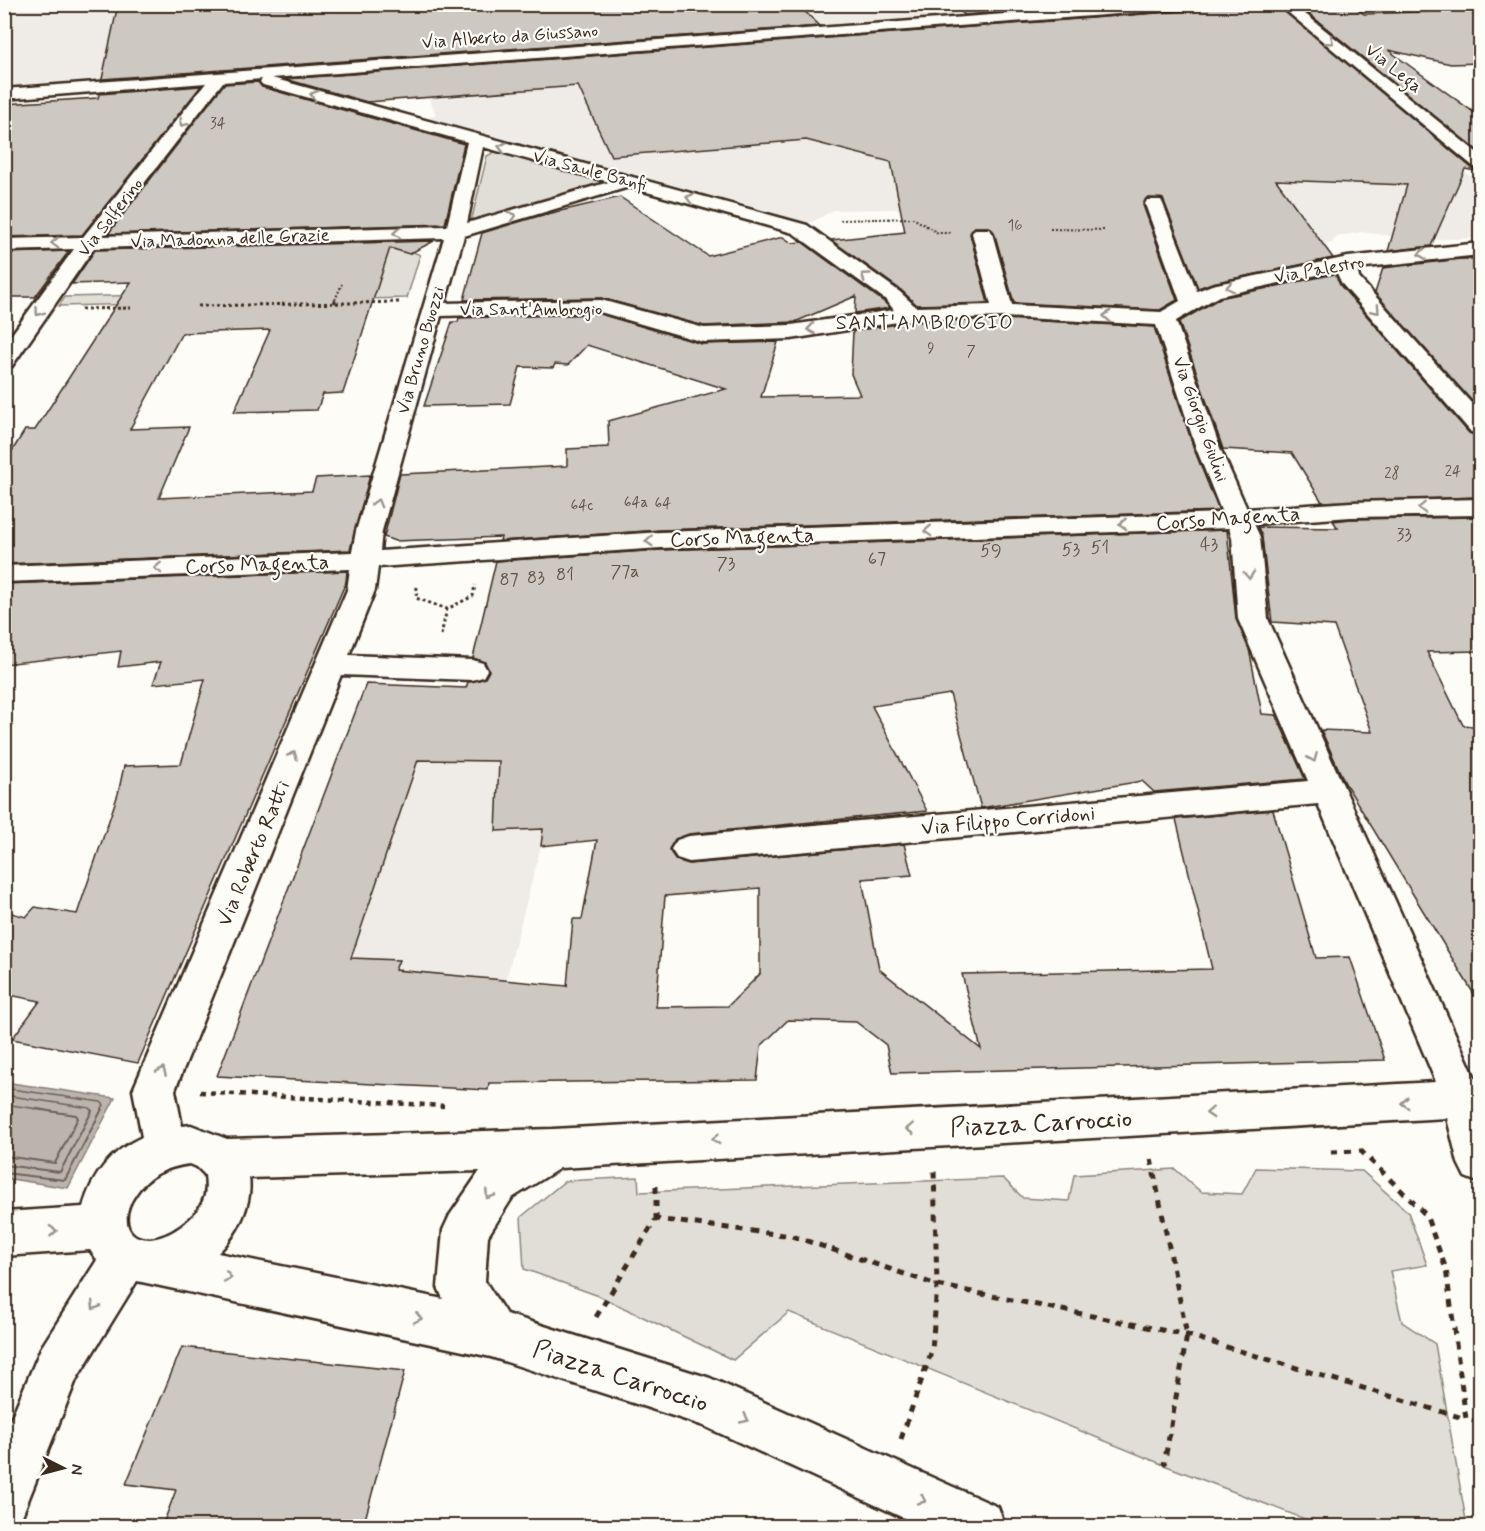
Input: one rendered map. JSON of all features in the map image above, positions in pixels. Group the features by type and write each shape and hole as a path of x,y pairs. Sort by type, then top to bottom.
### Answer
{"street":[{"name":"Via Alberto da Giussano","path":"4,94 1197,4"},
{"name":"Via Lega","path":"1284,4 1480,163"},
{"name":"Via Saule Banfi","path":"245,75 800,229 893,296 910,314"},
{"name":"Via Solferino","path":"4,360 89,242 219,77"},
{"name":"Via Bruno Buozzi","path":"364,560 369,531 455,232 476,140"},
{"name":"Via Madonna delle Grazie","path":"4,245 455,232 631,181"},
{"path":"1154,204 1191,302"},
{"path":"982,233 1003,311"},
{"name":"Via Palestro","path":"1165,319 1212,291 1348,263 1480,249"},
{"path":"1348,263 1346,271 1349,280 1480,425"},
{"name":"Via Sant'Ambrogio","path":"433,305 601,306 703,335 791,332 910,314 1003,311 1165,319"},
{"name":"Via Giorgio Giulini","path":"1165,319 1208,448 1239,518"},
{"name":"Corso Magenta","path":"4,574 364,560 661,540 1210,522 1329,511 1480,507"},
{"path":"1239,518 1246,537 1253,619 1443,1048 1472,1099 1480,1163"},
{"name":"Via Roberto Ratti","path":"165,1148 154,1090 362,590 364,560"},
{"path":"331,665 472,670"},
{"name":"Via Filippo Corridoni","path":"689,849 1328,791"},
{"name":"Piazza Carroccio","path":"220,1159 553,1149 1472,1099"},
{"path":"4,1234 126,1248 181,1251 202,1238 218,1218 227,1196 228,1175 220,1159 206,1148 187,1144 165,1148 142,1158 114,1185 105,1204 126,1248"},
{"name":"Piazza Carroccio","path":"491,1333 461,1287 466,1230 497,1184 553,1149"},
{"path":"4,1498 58,1365 126,1248"},
{"name":"Piazza Carroccio","path":"126,1248 491,1333 710,1403 979,1527"}],"path":[{"path":"811,237 843,219 913,218 938,233 982,233"},
{"path":"1050,230 1106,230"},
{"path":"334,303 342,284"},
{"path":"198,306 334,303 433,305"},
{"path":"41,310 131,308"},
{"path":"421,556 416,598 447,609 473,596 475,578"},
{"path":"885,1484 932,1350 937,1285 934,1173 927,1128"},
{"path":"1150,1155 1187,1335 1164,1465"},
{"path":"570,1358 656,1219 656,1179"},
{"path":"656,1219 792,1236 937,1285 1187,1335 1466,1419"}],"shaded area":[{"path":"5,5 1124,5 5,89"},
{"path":"1270,5 1324,54 1339,57 1455,150 1446,158 1480,183 1480,238 1420,240 1361,232 1335,237 1332,243 1245,263 1171,192 904,209 834,210 806,225 778,214 428,118 436,115 429,97 425,68"},
{"path":"496,151 607,181 471,222 487,156"},
{"path":"400,246 420,255 407,298 59,306 65,297 373,290 370,247"},
{"path":"366,684 526,690 498,794 496,831 543,829 541,846 506,980 488,1090 217,1076"},
{"path":"1256,1168 1362,1171 1408,1212 1427,1265 1390,1271 1402,1322 1435,1344 1467,1526 1323,1526 1164,1465 789,1312 733,1360 599,1296 524,1269 521,1217 565,1181 638,1177 639,1192 1003,1178 1023,1198 1069,1201 1074,1175 1175,1169 1201,1192 1242,1194"}],"water":[{"path":"4,1082 115,1098 68,1188 5,1178"}],"building":[{"path":"118,4 797,4 820,26 102,79"},
{"path":"951,4 1100,4 965,15"},
{"path":"1276,4 1473,169 1480,172 1465,169 1431,246 1388,251 1407,185 1276,180 1333,258 1212,283 1198,288 1163,199 1147,198 1143,205 1177,300 1160,310 1014,303 994,232 989,227 975,227 970,234 988,303 917,305 901,290 831,240 905,232 891,162 806,140 611,156 578,86 367,102 285,79 1197,10 1204,6"},
{"path":"1297,4 1351,4 1364,14 1465,10 1480,16 1480,63 1451,64 1388,50 1480,117 1480,153"},
{"path":"258,82 262,87 464,144 445,224 108,234 224,84"},
{"path":"201,86 82,235 4,237 4,104 98,98 99,94"},
{"path":"620,197 708,256 783,237 792,243 802,242 890,308 855,313 856,296 795,322 704,326 601,298 464,300 482,233 539,216"},
{"path":"434,241 409,254 390,248 343,393 323,394 317,410 234,412 270,330 182,333 130,429 189,427 159,498 312,491 316,478 370,475 350,550 4,564 4,464 25,430 35,430 131,282 72,284 95,250"},
{"path":"69,251 35,297 4,297 4,253"},
{"path":"1480,259 1480,410 1375,293 1383,268"},
{"path":"1335,274 1340,285 1469,433 1480,436 1480,497 1322,502 1292,453 1223,449 1179,322 1220,298"},
{"path":"600,314 702,344 778,342 761,397 860,395 851,374 853,331 910,322 1003,319 1154,327 1194,449 1219,511 661,530 500,541 501,537 395,541 384,537 400,474 567,466 567,449 609,447 608,421 726,389 587,345 568,365 555,364 553,368 520,367 510,404 424,406 452,322 458,322 459,318"},
{"path":"1480,517 1480,651 1427,652 1463,725 1480,727 1480,1004 1345,783 1321,730 1372,732 1334,626 1272,622 1262,537 1258,527 1338,528 1333,521"},
{"path":"1227,530 1236,619 1249,649 1262,714 1276,715 1305,779 1154,792 1142,781 981,808 950,694 872,706 927,811 689,834 675,839 669,850 676,860 689,864 904,844 912,875 862,879 879,969 981,1049 962,974 1212,969 1176,819 1273,810 1316,958 1350,957 1385,1060 892,1073 886,1045 856,1022 788,1020 761,1046 757,1080 489,1083 488,1090 217,1076 366,684 466,688 468,682 485,678 489,671 485,662 473,658 496,561 661,550","holes":["418,760 499,761 496,831 543,829 541,846 597,840 582,919 573,919 567,986 395,970 399,960 351,958","760,888 760,974 728,1006 656,1007 665,896"]},
{"path":"347,571 346,582 138,1063 12,1039 40,1001 4,994 4,911 26,917 35,907 77,914 118,794 124,766 181,764 205,679 153,684 161,662 118,667 121,651 4,664 4,584"},
{"path":"182,1347 405,1371 363,1527 162,1527 176,1490 126,1484"}],"district":[{"name":"SANT'AMBROGIO","path":"925,322"}]}
